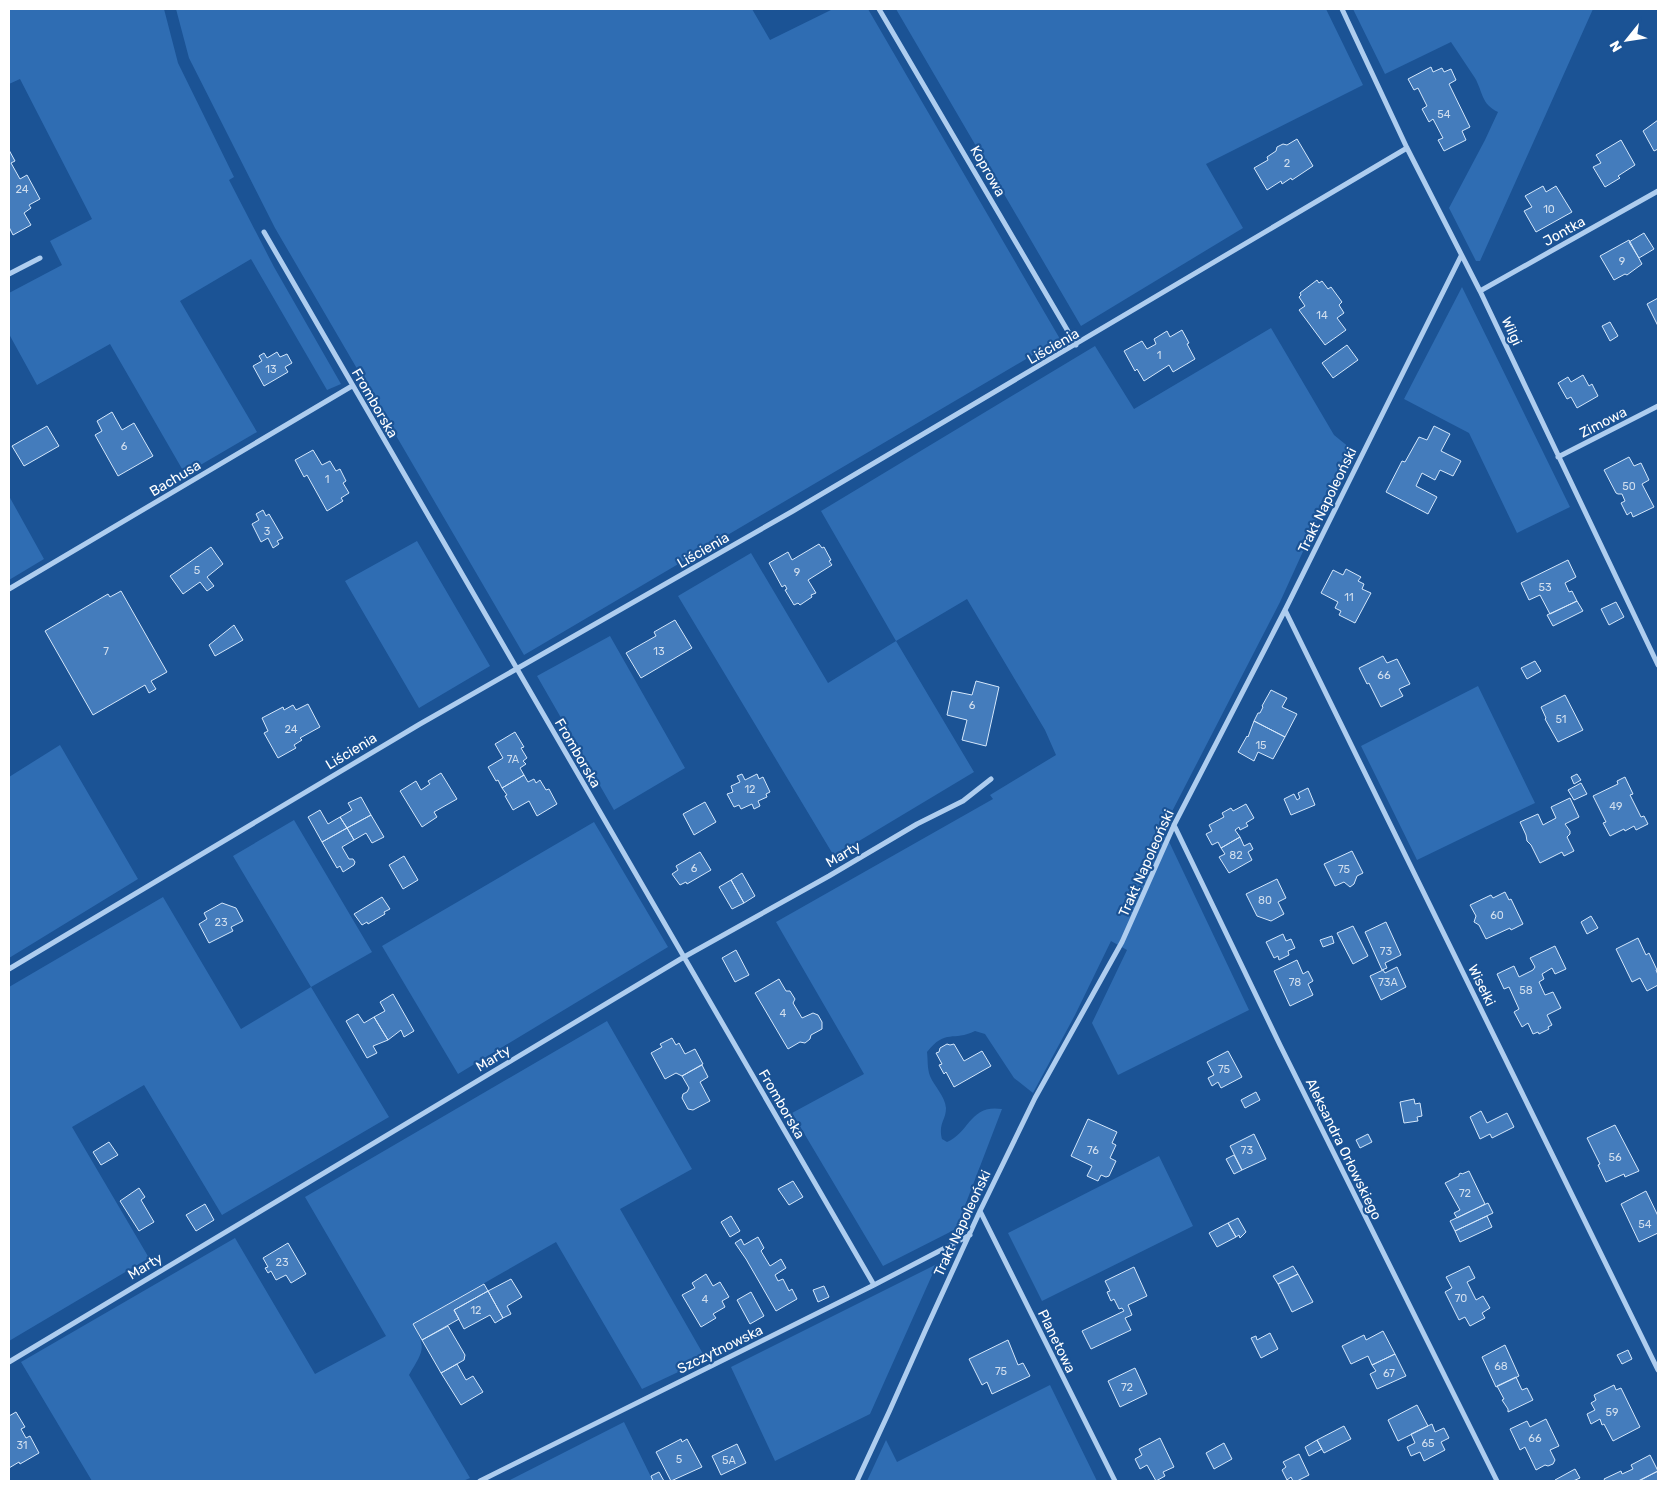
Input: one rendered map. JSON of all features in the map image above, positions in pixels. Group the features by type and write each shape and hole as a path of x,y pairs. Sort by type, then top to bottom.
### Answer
{"street":[{"name":"Koprowa","path":"879,9 1076,345"},
{"name":"Wilgi","path":"1342,9 1407,148 1480,291 1658,665"},
{"name":"Liścienia","path":"9,969 294,798 516,668 793,511 1407,148"},
{"name":"Jontka","path":"1480,291 1658,190"},
{"name":"Fromborska","path":"264,232 874,1285"},
{"name":"Trakt Napoleoński","path":"857,1481 980,1211 1035,1098 1126,933 1174,825 1285,610 1461,256"},
{"path":"9,274 40,258"},
{"name":"Bachusa","path":"9,589 352,386"},
{"name":"Zimowa","path":"1558,457 1658,406"},
{"name":"Wisełki","path":"1285,610 1658,1370"},
{"name":"Marty","path":"9,1362 684,957 829,876 917,824 963,801 991,779"},
{"name":"Aleksandra Orłowskiego","path":"1174,825 1280,1046 1497,1481"},
{"name":"Planetowa","path":"980,1211 1115,1481"},
{"name":"Szczytnowska","path":"480,1481 874,1285 970,1235"}],"shaded area":[{"path":"9,9 164,9 178,63 234,177 229,180 274,267 341,384 327,390 251,259 180,301 257,432 185,474 110,344 37,385 9,334 9,293 62,265 50,241 92,219 20,79 9,84"},
{"path":"176,9 752,9 770,40 833,9 868,9 1060,339 524,655 275,228 189,58"},
{"path":"896,9 1326,9 1363,85 1206,164 1243,228 1081,326"},
{"path":"1353,9 1593,9 1480,261 1476,261 1449,208 1498,112 1492,109 1485,101 1475,78 1451,42 1385,74"},
{"path":"1462,287 1570,507 1517,533 1469,433 1404,399"},
{"path":"1271,328 1334,435 1350,448 1280,602 1163,829 1249,1010 1118,1075 1092,1023 1127,950 1111,941 1075,1015 1033,1093 1014,1078 985,1034 975,1031 939,1040 927,1052 930,1076 944,1099 946,1108 941,1130 942,1139 947,1142 955,1138 971,1120 983,1111 1002,1109 956,1229 883,1266 792,1113 864,1074 776,922 993,799 990,795 1056,755 1045,730 967,599 896,641 821,511 1095,346 1134,409"},
{"path":"9,496 44,559 9,580"},
{"path":"417,541 490,666 419,708 345,581"},
{"path":"751,553 828,683 896,641 974,772 834,856 678,596"},
{"path":"610,636 685,768 614,810 537,676"},
{"path":"1478,686 1535,803 1417,860 1361,746"},
{"path":"60,745 138,879 9,958 9,777"},
{"path":"294,820 372,952 311,987 233,856"},
{"path":"594,822 668,947 458,1074 382,946"},
{"path":"163,897 241,1029 311,987 389,1117 222,1215 144,1085 72,1127 149,1258 9,1341 9,987"},
{"path":"607,1021 692,1169 620,1209 706,1359 642,1389 556,1242 413,1324 420,1339 422,1350 409,1375 470,1478 463,1481 92,1481 21,1362 235,1238 315,1374 386,1336 305,1197"},
{"path":"1159,1156 1193,1226 1042,1301 1008,1233"},
{"path":"937,1264 870,1414 775,1461 731,1367"},
{"path":"1050,1385 1097,1481 867,1481 886,1440 897,1462"},
{"path":"624,1422 653,1481 508,1481"}],"building":[{"path":"1431,67 1433,72 1442,68 1444,72 1451,69 1456,80 1449,84 1470,127 1462,131 1466,140 1444,151 1438,140 1443,138 1433,119 1429,122 1422,109 1427,106 1418,88 1414,90 1408,79"},
{"path":"1658,120 1658,149 1654,151 1643,131"},
{"path":"1297,139 1313,166 1292,180 1291,178 1282,184 1281,181 1267,190 1254,168 1268,160 1267,157 1276,151 1277,147 1283,144 1287,145"},
{"path":"1621,140 1635,165 1618,176 1620,178 1605,187 1593,167 1601,163 1596,155"},
{"path":"9,150 15,161 11,163 20,179 27,175 40,199 29,205 31,208 24,213 31,225 13,235 9,227"},
{"path":"1543,186 1546,192 1556,186 1572,212 1536,232 1524,211 1532,207 1525,196"},
{"path":"1644,233 1654,249 1639,258 1629,242"},
{"path":"1629,240 1642,264 1627,275 1625,274 1614,280 1600,256"},
{"path":"1317,280 1319,283 1322,281 1328,289 1331,287 1342,302 1339,305 1344,313 1337,318 1346,330 1325,345 1299,310 1305,306 1299,297 1300,293"},
{"path":"1658,298 1658,326 1647,304"},
{"path":"1610,322 1618,336 1610,341 1602,326"},
{"path":"1182,330 1195,359 1173,372 1169,365 1144,381 1137,369 1135,371 1124,351 1142,341 1147,349 1156,344 1154,339 1167,331 1170,337"},
{"path":"1347,345 1358,360 1333,378 1322,363"},
{"path":"277,352 280,357 287,354 292,363 285,367 288,372 264,386 253,366 262,361 259,356 264,353 267,358"},
{"path":"1583,375 1589,386 1592,384 1598,396 1577,408 1571,397 1567,399 1558,383 1568,377 1571,382"},
{"path":"112,412 122,430 134,423 153,456 118,476 95,435 102,431 97,421"},
{"path":"47,426 59,446 24,466 12,446"},
{"path":"1434,426 1450,434 1441,451 1461,461 1453,476 1440,470 1435,480 1422,473 1416,486 1437,497 1428,514 1386,492 1402,461 1405,462 1419,437 1427,440"},
{"path":"313,450 322,465 330,461 336,471 340,469 346,481 343,483 349,493 341,498 343,501 327,511 307,475 304,477 295,460"},
{"path":"1629,457 1634,466 1641,463 1649,480 1642,484 1654,507 1633,517 1631,512 1627,515 1621,503 1625,501 1622,494 1616,493 1604,470"},
{"path":"263,510 266,516 269,514 283,538 277,541 279,544 273,548 268,538 261,542 252,524 259,520 256,514"},
{"path":"819,544 822,548 824,547 832,565 808,580 816,593 800,605 798,603 794,605 785,590 787,589 785,585 782,587 769,563 788,552 792,560"},
{"path":"211,547 223,564 207,577 214,586 207,591 200,582 183,594 170,576"},
{"path":"1568,560 1576,577 1565,583 1569,592 1572,591 1577,601 1550,614 1540,595 1529,600 1521,583"},
{"path":"1346,569 1361,577 1358,581 1364,584 1362,589 1371,593 1355,623 1339,615 1341,611 1335,608 1338,602 1321,593 1333,570 1343,575"},
{"path":"121,591 167,672 151,681 156,689 149,693 145,685 93,715 45,631 108,594 110,597"},
{"path":"1577,601 1583,611 1553,626 1547,615"},
{"path":"1616,602 1624,617 1609,625 1601,609"},
{"path":"675,620 692,648 641,678 626,653 656,636 654,632"},
{"path":"234,625 243,640 215,656 209,645"},
{"path":"1383,656 1387,663 1397,659 1410,684 1399,689 1403,696 1381,707 1359,668"},
{"path":"1535,661 1541,671 1527,679 1521,668"},
{"path":"976,681 999,687 986,746 962,740 967,720 947,715 952,691 972,695"},
{"path":"1271,690 1287,698 1282,707 1297,714 1285,737 1254,721"},
{"path":"1565,695 1583,730 1558,742 1545,719 1541,707"},
{"path":"308,704 320,727 300,738 302,740 294,745 296,748 278,758 264,733 268,731 262,718 283,707 284,710 293,705 296,710"},
{"path":"1254,721 1285,737 1273,759 1258,752 1254,761 1238,752 1248,737"},
{"path":"515,732 524,747 521,748 527,758 523,761 526,764 520,768 524,775 502,788 488,767 503,758 495,744"},
{"path":"441,773 457,799 434,812 437,817 422,827 400,791 416,781 421,790 430,784 428,781"},
{"path":"742,774 745,780 757,774 759,779 763,777 770,792 766,794 767,797 758,801 760,806 754,809 752,804 741,809 739,805 734,807 727,794 733,792 731,786 740,782 737,776"},
{"path":"1577,774 1581,780 1574,784 1571,777"},
{"path":"524,775 528,782 534,779 536,783 540,780 546,790 549,789 557,804 537,816 529,801 513,810 502,788"},
{"path":"1625,777 1633,794 1630,795 1641,817 1644,816 1648,824 1636,830 1634,826 1625,831 1624,829 1610,836 1603,823 1606,822 1593,796 1618,784 1617,781"},
{"path":"1581,783 1587,794 1574,800 1568,790"},
{"path":"1308,788 1315,805 1291,815 1284,799 1294,794 1297,800 1300,798 1298,793"},
{"path":"361,797 371,815 347,828 340,817 352,810 348,803"},
{"path":"1570,798 1579,817 1565,824 1570,831 1567,837 1574,851 1564,856 1562,852 1540,863 1527,841 1520,822 1538,814 1543,825 1556,818 1551,807"},
{"path":"705,802 716,822 694,835 683,814"},
{"path":"1246,804 1254,818 1246,823 1248,826 1240,830 1239,827 1235,830 1240,837 1221,848 1218,842 1212,845 1206,834 1212,831 1209,825 1224,817 1222,813 1231,808 1233,811"},
{"path":"320,810 328,824 340,817 347,828 322,842 308,817"},
{"path":"371,815 384,837 372,843 366,833 354,840 347,828"},
{"path":"347,828 354,840 342,847 349,859 353,859 355,862 354,865 343,872 340,866 337,868 322,842"},
{"path":"1240,837 1244,846 1250,843 1253,849 1248,852 1252,860 1229,873 1219,857 1225,854 1221,848"},
{"path":"1352,851 1363,873 1357,876 1354,884 1350,887 1344,882 1335,886 1324,864"},
{"path":"700,852 711,870 687,884 686,882 680,885 672,874 678,870 676,866"},
{"path":"404,856 418,880 403,889 389,865"},
{"path":"742,873 755,896 744,903 731,880"},
{"path":"1277,879 1286,898 1278,902 1284,914 1271,921 1257,916 1246,894"},
{"path":"731,880 744,903 732,909 719,887"},
{"path":"1505,892 1509,900 1511,899 1523,924 1486,939 1479,925 1474,922 1476,916 1470,905 1491,895 1493,898"},
{"path":"382,897 390,909 368,924 367,922 362,925 354,914"},
{"path":"222,903 236,908 243,921 231,927 233,931 209,943 199,924 207,919 204,913"},
{"path":"1591,916 1598,928 1587,934 1581,922"},
{"path":"1386,922 1401,955 1385,963 1387,968 1382,970 1365,932"},
{"path":"1353,926 1368,956 1353,964 1337,933"},
{"path":"1283,934 1286,941 1291,939 1295,948 1288,951 1289,955 1279,960 1278,956 1274,958 1266,942"},
{"path":"1332,936 1334,943 1323,947 1320,940"},
{"path":"1638,938 1646,955 1649,953 1658,975 1658,985 1647,991 1640,978 1632,982 1616,949"},
{"path":"1555,946 1566,969 1555,974 1552,968 1542,974 1544,979 1539,982 1545,995 1553,992 1561,1008 1547,1015 1552,1025 1548,1027 1549,1029 1539,1034 1538,1032 1533,1034 1528,1023 1522,1027 1514,1012 1519,1009 1509,987 1504,989 1497,974 1514,966 1519,977 1535,967 1530,958"},
{"path":"736,950 749,975 735,982 722,958"},
{"path":"1297,960 1303,974 1308,971 1313,981 1308,984 1313,995 1290,1006 1274,971"},
{"path":"1397,967 1406,987 1381,1000 1370,976 1383,970 1385,973"},
{"path":"779,979 786,991 790,991 795,999 793,1003 802,1018 813,1013 818,1015 822,1022 822,1029 811,1035 810,1039 805,1043 800,1042 788,1049 755,993"},
{"path":"393,994 414,1031 404,1037 401,1030 388,1040 374,1017 385,1011 380,1002"},
{"path":"358,1014 364,1023 374,1017 388,1040 373,1046 377,1053 367,1058 346,1021"},
{"path":"672,1038 676,1045 679,1043 685,1054 695,1049 703,1064 682,1076 676,1073 665,1079 651,1053 662,1047 660,1044"},
{"path":"947,1044 954,1044 964,1061 982,1051 991,1066 954,1087 946,1072 944,1074 939,1065 942,1064 936,1053"},
{"path":"1228,1051 1242,1077 1221,1088 1218,1082 1212,1086 1208,1078 1214,1075 1207,1062"},
{"path":"702,1065 708,1077 700,1082 710,1101 693,1110 688,1109 682,1098 689,1088 682,1076"},
{"path":"1256,1092 1260,1100 1245,1108 1241,1100"},
{"path":"1414,1099 1415,1104 1420,1103 1422,1116 1417,1117 1418,1121 1404,1123 1400,1102"},
{"path":"1481,1111 1487,1123 1507,1113 1514,1127 1492,1138 1490,1134 1480,1139 1470,1117"},
{"path":"1088,1119 1117,1132 1112,1143 1116,1145 1110,1158 1116,1161 1109,1176 1101,1175 1098,1181 1087,1176 1092,1166 1071,1156"},
{"path":"1615,1125 1639,1171 1625,1177 1624,1174 1606,1182 1598,1165 1600,1164 1587,1138"},
{"path":"1254,1134 1266,1159 1242,1170 1230,1146"},
{"path":"1368,1134 1372,1142 1360,1148 1356,1140"},
{"path":"109,1142 118,1155 101,1165 93,1152"},
{"path":"1234,1155 1242,1170 1234,1174 1226,1159"},
{"path":"1469,1171 1485,1204 1457,1218 1454,1213 1460,1210 1445,1183 1461,1173"},
{"path":"793,1181 803,1197 789,1205 778,1189"},
{"path":"139,1188 145,1197 141,1200 154,1222 139,1231 120,1201"},
{"path":"1646,1191 1658,1216 1658,1233 1639,1242 1621,1204"},
{"path":"1488,1203 1493,1213 1455,1231 1450,1221"},
{"path":"205,1204 214,1220 196,1231 186,1215"},
{"path":"731,1216 740,1231 730,1237 721,1222"},
{"path":"1487,1216 1492,1227 1460,1242 1455,1231"},
{"path":"1238,1218 1246,1232 1240,1238 1239,1235 1236,1237 1228,1223"},
{"path":"1228,1223 1236,1237 1217,1247 1209,1233"},
{"path":"758,1237 764,1248 761,1251 770,1266 781,1259 786,1268 775,1275 778,1281 783,1279 789,1291 792,1289 797,1299 776,1311 735,1243 741,1239 744,1245"},
{"path":"288,1243 306,1274 291,1283 286,1275 276,1280 271,1271 268,1273 265,1268 268,1267 263,1258"},
{"path":"1293,1266 1298,1274 1278,1284 1273,1276"},
{"path":"1469,1266 1475,1278 1467,1282 1476,1300 1483,1296 1490,1308 1482,1313 1485,1318 1470,1326 1465,1317 1459,1320 1445,1292 1452,1288 1446,1277"},
{"path":"1134,1267 1147,1296 1128,1305 1132,1315 1125,1318 1131,1330 1091,1349 1082,1331 1124,1311 1122,1308 1119,1309 1114,1299 1111,1301 1107,1292 1110,1291 1105,1281"},
{"path":"706,1274 713,1286 720,1282 729,1297 722,1301 725,1307 713,1314 716,1318 701,1327 682,1295 695,1288 692,1283"},
{"path":"1298,1274 1313,1302 1292,1312 1278,1284"},
{"path":"511,1279 522,1297 507,1306 511,1314 503,1318 488,1291"},
{"path":"484,1284 488,1291 454,1310 459,1319 422,1340 413,1324"},
{"path":"824,1286 829,1297 818,1302 813,1290"},
{"path":"488,1291 503,1318 495,1323 490,1315 464,1329 454,1310"},
{"path":"751,1292 764,1316 750,1324 737,1300"},
{"path":"448,1326 465,1355 464,1360 441,1373 422,1340"},
{"path":"1383,1331 1395,1354 1372,1365 1368,1356 1351,1364 1342,1346 1364,1335 1366,1340"},
{"path":"1270,1333 1278,1349 1261,1358 1251,1338 1256,1336 1257,1340"},
{"path":"1008,1340 1018,1365 1023,1363 1030,1376 992,1394 987,1382 982,1385 969,1359"},
{"path":"1505,1345 1519,1376 1496,1387 1482,1357"},
{"path":"1628,1350 1632,1359 1622,1364 1617,1355"},
{"path":"1395,1354 1406,1376 1377,1389 1370,1374 1376,1371 1372,1365"},
{"path":"457,1364 466,1380 473,1376 483,1392 461,1405 441,1373"},
{"path":"1135,1368 1147,1394 1120,1407 1108,1381"},
{"path":"1516,1377 1522,1390 1527,1388 1533,1400 1508,1412 1497,1386"},
{"path":"1614,1385 1616,1390 1621,1388 1640,1427 1613,1441 1600,1419 1591,1424 1587,1414 1595,1410 1591,1403 1596,1400 1594,1395"},
{"path":"1417,1405 1428,1426 1398,1441 1388,1420"},
{"path":"16,1412 25,1427 21,1429 26,1438 30,1436 39,1453 9,1468 9,1416"},
{"path":"1546,1419 1559,1446 1550,1450 1555,1460 1553,1464 1545,1465 1536,1470 1525,1447 1520,1450 1510,1429 1527,1421 1530,1427"},
{"path":"1432,1424 1435,1432 1444,1428 1449,1438 1441,1442 1445,1450 1424,1461 1420,1452 1411,1456 1407,1447 1415,1443 1411,1434"},
{"path":"1344,1426 1351,1439 1324,1453 1317,1440"},
{"path":"1160,1438 1174,1467 1163,1472 1165,1476 1156,1481 1147,1465 1140,1469 1135,1459 1142,1455 1139,1449"},
{"path":"681,1439 682,1442 687,1439 702,1467 671,1481 656,1452"},
{"path":"1317,1440 1322,1449 1309,1456 1305,1447"},
{"path":"1224,1443 1232,1459 1214,1469 1206,1453"},
{"path":"737,1444 746,1463 721,1475 712,1456"},
{"path":"1299,1454 1309,1475 1297,1481 1293,1481 1291,1477 1287,1480 1282,1470 1286,1467 1283,1462"},
{"path":"1650,1455 1658,1471 1638,1481 1605,1481 1604,1479 1621,1471 1622,1474 1633,1469 1631,1465"},
{"path":"1575,1469 1580,1478 1573,1481 1555,1480"},
{"path":"1658,1471 1658,1481 1639,1481"},
{"path":"659,1472 664,1481 653,1481 651,1476"}]}
